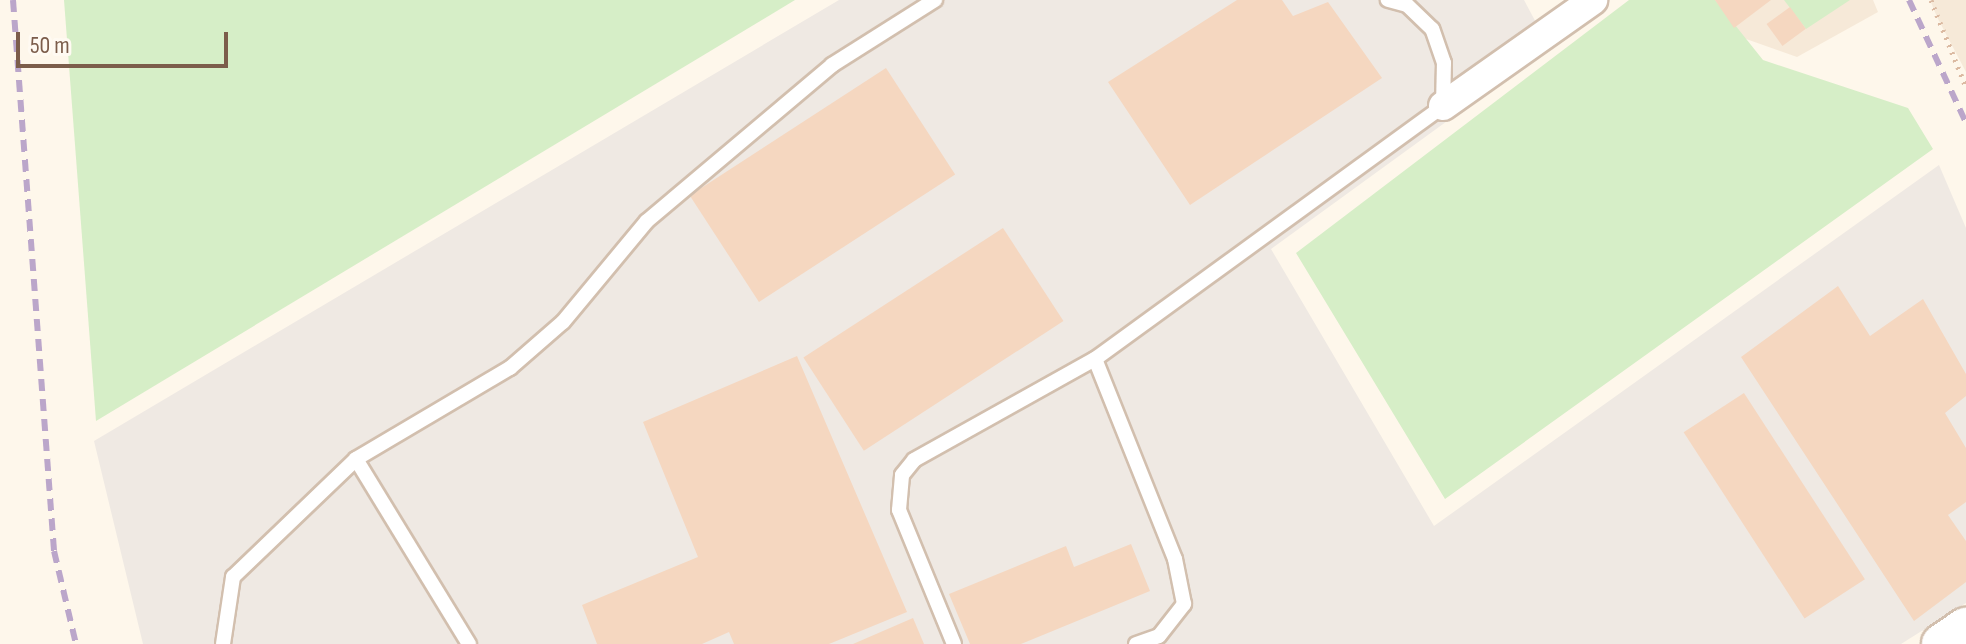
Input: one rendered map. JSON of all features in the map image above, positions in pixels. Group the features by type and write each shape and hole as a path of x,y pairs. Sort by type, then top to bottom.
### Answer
{"main road":[{"path":"1942,644 1966,628"}],"street":[{"path":"1443,106 1593,0"}],"lane":[{"path":"223,644 233,577 356,459 510,368 563,322 647,221 832,65 935,0"},
{"path":"954,644 899,510 902,475 914,460 1095,359 1443,106 1444,63 1432,29 1407,5 1388,0"},
{"path":"1095,359 1175,559 1184,604 1159,636 1136,644"},
{"path":"356,459 469,644"}],"path":[{"path":"1931,0 1966,87"}],"shaded area":[{"path":"839,0 1524,0 1549,47 1271,249 1434,526 1939,165 1966,228 1966,603 1901,644 143,644 94,441"},
{"path":"1706,0 1873,0 1878,12 1797,57 1732,34"},
{"path":"1930,0 1966,0 1966,72 1937,17"}],"green space":[{"path":"64,0 795,0 96,421"},
{"path":"1629,0 1715,0 1763,60 1908,108 1933,149 1445,499 1296,253"},
{"path":"1784,0 1850,0 1806,29"}],"building":[{"path":"1237,0 1282,0 1293,16 1328,2 1382,78 1190,205 1108,82"},
{"path":"1715,0 1771,0 1734,28"},
{"path":"1790,7 1806,29 1782,46 1767,24"},
{"path":"886,68 955,175 759,302 690,195"},
{"path":"1003,228 1063,321 864,451 803,358"},
{"path":"1838,286 1870,336 1923,299 1966,374 1966,396 1945,413 1966,448 1966,502 1948,515 1966,541 1966,582 1914,621 1741,357"},
{"path":"797,356 907,612 829,644 734,644 729,632 702,644 597,644 582,605 698,557 643,422"},
{"path":"1744,393 1865,579 1805,618 1684,432"},
{"path":"1131,544 1150,591 1021,644 970,644 949,594 1066,546 1074,567"},
{"path":"913,618 924,644 853,644"}],"railway":[{"path":"13,0 54,551 76,644"},
{"path":"1909,0 1966,123"}]}
